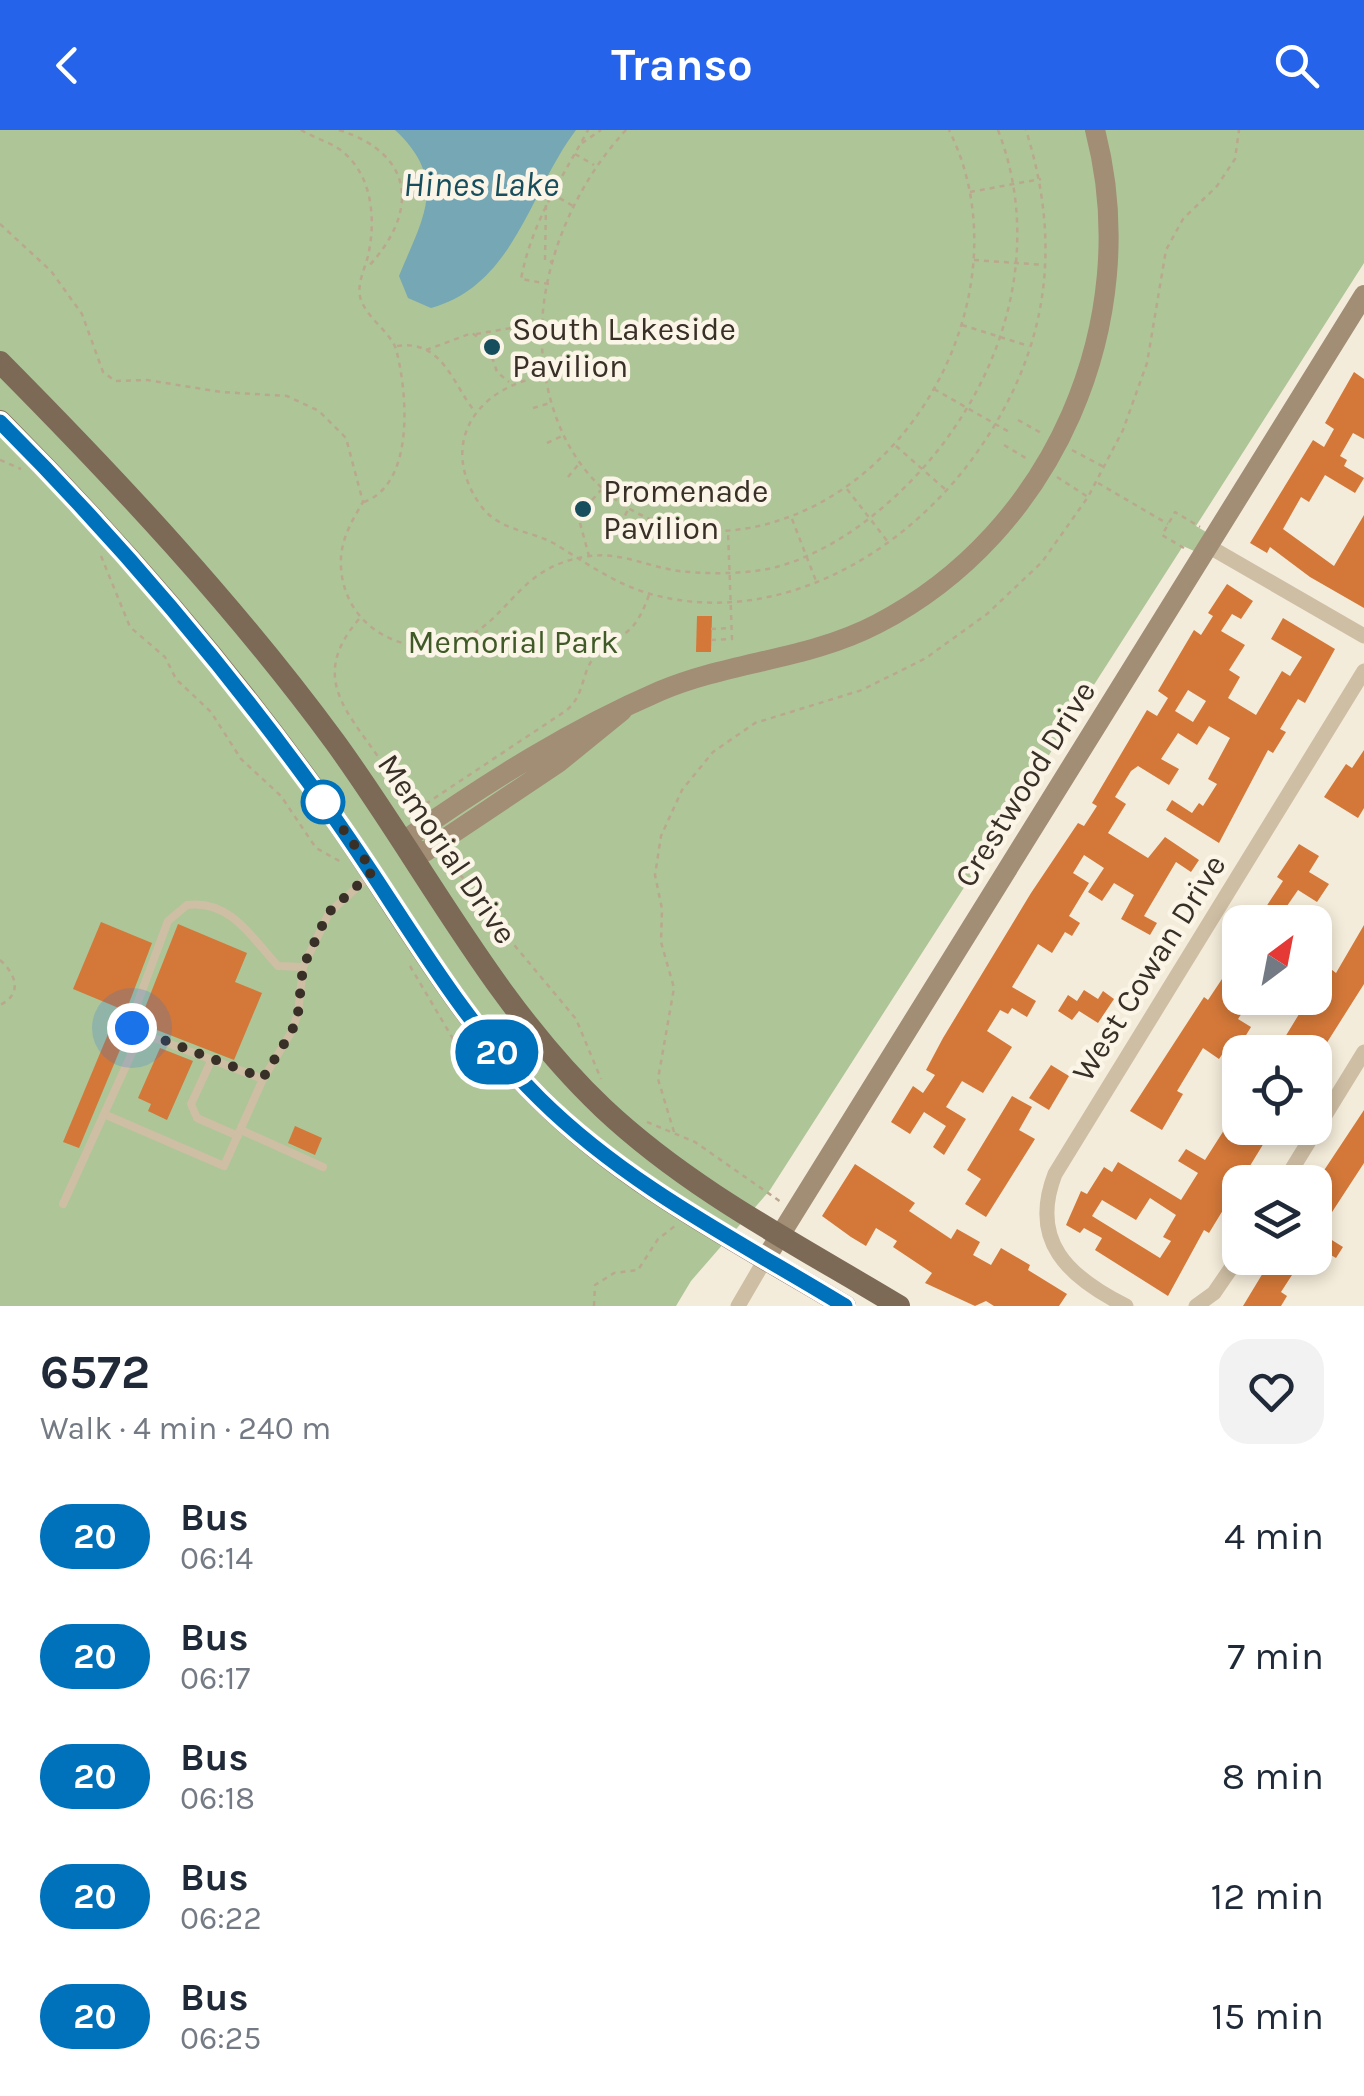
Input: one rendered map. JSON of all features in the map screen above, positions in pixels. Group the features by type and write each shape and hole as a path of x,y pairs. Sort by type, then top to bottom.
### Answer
{"main road":[{"name":"Memorial Drive","path":"0,362 108,472 241,624 334,742 510,998 568,1072 643,1145 694,1182 898,1306"},
{"path":"0,422 66,488 221,665 363,874 473,1020 540,1098 623,1170 845,1306"},
{"path":"363,874 409,848"}],"street":[{"path":"409,848 412,835 535,754 698,678 812,651 875,626 927,593 966,561 1043,468 1090,368 1108,274 1110,207 1094,130"},
{"name":"Crestwood Drive","path":"738,1306 1364,295"},
{"path":"1208,547 1364,636"},
{"name":"West Cowan Drive","path":"1126,1306 1071,1270 1052,1244 1044,1223 1045,1198 1055,1174 1364,672"},
{"path":"1294,1165 1364,1052"},
{"path":"1196,1306 1214,1292 1226,1275"},
{"path":"1089,1306 1099,1290"}],"lane":[{"path":"106,1115 224,1166 263,1078 281,1053 298,1013 303,967 328,913 363,874"},
{"path":"263,1078 142,1032 132,1026 133,1016 168,922 187,905 216,906 239,922 278,966 303,967"},
{"path":"64,1204 142,1032"},
{"path":"211,1061 191,1104 197,1118 323,1167"}],"path":[{"path":"301,130 343,152 365,181 372,221 358,287 361,302 396,347 405,389 404,440 386,482 369,501 363,502"},
{"path":"339,130 361,137 382,152 403,190 403,213 395,236 364,271"},
{"path":"549,284 520,279 532,232 561,172 588,130"},
{"path":"580,145 602,130"},
{"path":"626,130 596,166 574,206 554,262 543,322 545,376 551,402 579,464 602,489 629,508 675,528 728,530 792,517 846,487 894,444 933,388 962,324 974,260 970,192 949,130"},
{"path":"0,224 51,271 82,314 104,372 115,381 159,380 220,392 288,396 319,410 346,438 363,502 344,541 341,558 348,596 360,618 393,641 427,648 443,646 480,628 536,574 577,558 620,556 676,571 765,570 806,554 870,518 924,470 969,409 1001,336 1016,263 1014,185 998,130"},
{"path":"545,376 510,382 474,410 465,444 465,469 480,506 504,525 556,543 614,580 649,594 730,602 817,582 888,543 947,491 996,424 1030,346 1046,264 1042,179 1026,130"},
{"path":"674,1132 658,1079 674,988 661,942 655,862 661,836 682,790 713,752 756,723 886,680 957,637 1042,562 1088,497 1130,414 1147,363 1166,250 1183,218 1217,186 1235,159 1240,130"},
{"path":"574,154 596,166"},
{"path":"561,172 566,176"},
{"path":"970,192 1042,179"},
{"path":"551,193 574,206"},
{"path":"547,202 544,244 546,260 554,262"},
{"path":"974,260 1046,264"},
{"path":"396,347 424,351 543,322"},
{"path":"962,324 1030,346"},
{"path":"424,351 455,375 474,410"},
{"path":"492,357 497,372 510,382"},
{"path":"933,388 1012,433"},
{"path":"533,408 551,402"},
{"path":"1018,420 1104,467"},
{"path":"547,443 563,435"},
{"path":"894,444 947,491"},
{"path":"1004,446 1088,497"},
{"path":"0,460 26,472"},
{"path":"568,478 579,464"},
{"path":"1096,482 1168,524"},
{"path":"846,487 888,543"},
{"path":"592,500 602,489"},
{"path":"620,524 629,508"},
{"path":"1174,512 1208,547 1162,535 1174,512"},
{"path":"792,517 817,582"},
{"path":"580,524 589,556"},
{"path":"711,640 732,639 728,530"},
{"path":"99,552 130,627 164,657 176,679 211,712 248,769 280,796 316,848 363,874"},
{"path":"411,814 574,704 592,661 631,632 649,594"},
{"path":"360,618 341,648 334,685 350,723 401,790 416,821"},
{"path":"712,629 731,628"},
{"path":"438,854 466,880 485,910 576,1019 607,1088"},
{"path":"0,960 13,971 16,988 9,1001 0,1005"},
{"path":"636,1115 674,1132 795,1210"},
{"path":"594,1306 595,1285 614,1273 638,1270 658,1239 676,1226"}],"green space":[{"name":"Memorial Park","path":"0,130 1364,130 1364,263 1196,526 1206,532 1194,551 1183,546 770,1190 691,1281 676,1306 0,1306"}],"water":[{"name":"Hines Lake","path":"395,130 576,130 502,257 483,279 459,296 431,308 408,298 399,276 422,218 426,184 422,166"}],"building":[{"path":"1354,372 1364,379 1364,439 1353,433 1340,456 1347,460 1344,466 1364,478 1355,493 1325,475 1309,502 1301,497 1283,529 1334,566 1364,515 1364,608 1310,577 1270,547 1267,553 1250,543 1313,440 1324,447 1334,429 1325,423"},
{"path":"1227,584 1253,601 1241,619 1232,614 1221,631 1245,645 1229,670 1240,677 1228,698 1256,715 1282,671 1290,676 1302,657 1271,639 1283,618 1335,649 1305,703 1298,699 1280,729 1286,732 1273,753 1268,750 1219,843 1166,810 1172,800 1192,813 1199,803 1203,806 1217,784 1208,779 1230,738 1209,726 1197,745 1178,733 1161,759 1179,769 1169,785 1138,766 1131,771 1115,797 1126,804 1108,833 1148,858 1165,837 1199,860 1191,872 1176,862 1144,916 1157,923 1150,935 1121,919 1134,895 1114,883 1102,901 1088,892 1104,868 1084,855 1073,873 1089,883 1069,916 1080,923 1072,936 1065,932 1052,953 1038,944 1012,987 1036,1001 1027,1017 1012,1008 1008,1014 1000,1010 987,1031 1012,1047 983,1093 962,1081 946,1107 966,1119 944,1155 933,1147 946,1126 924,1112 910,1134 891,1122 913,1086 923,1093 935,1075 926,1070 943,1038 1031,893 1078,823 1084,826 1097,806 1092,803 1147,710 1157,716 1168,698 1158,691 1194,630 1201,635 1213,616 1208,613","holes":["1188,690 1206,701 1193,722 1175,711"]},
{"path":"697,616 712,616 711,652 696,652"},
{"path":"1364,750 1364,808 1358,818 1324,797 1346,764 1352,768"},
{"path":"1299,844 1319,856 1309,872 1329,884 1317,902 1298,890 1288,905 1267,905 1283,881 1277,877"},
{"path":"101,922 152,943 126,1011 73,989"},
{"path":"178,924 247,953 235,982 262,993 234,1060 139,1023"},
{"path":"1364,925 1364,984 1332,1035 1286,1035 1298,1015 1332,1015 1332,970 1336,973"},
{"path":"1222,979 1222,1015 1241,1015 1238,1019 1251,1027 1246,1035 1222,1035 1219,1059 1203,1048 1177,1091 1183,1094 1162,1130 1130,1111 1204,997 1208,1000"},
{"path":"1084,990 1098,999 1103,991 1114,999 1098,1023 1079,1011 1072,1020 1058,1011 1068,995 1077,1001"},
{"path":"111,1027 127,1033 79,1148 63,1142"},
{"path":"160,1048 193,1061 167,1120 148,1111 151,1104 138,1098"},
{"path":"1051,1065 1069,1076 1049,1110 1029,1098"},
{"path":"1012,1096 1032,1107 1019,1130 1035,1139 986,1217 965,1204 981,1179 967,1170"},
{"path":"1364,1110 1364,1163 1332,1212 1332,1165 1328,1165"},
{"path":"295,1126 322,1138 315,1155 288,1143"},
{"path":"1222,1133 1222,1145 1263,1145 1250,1165 1222,1165 1222,1212 1209,1233 1204,1230 1168,1296 1095,1250 1102,1238 1084,1228 1080,1233 1066,1225 1081,1191 1087,1194 1104,1167 1112,1172 1118,1162 1181,1200 1198,1173 1178,1161 1186,1149 1205,1160","holes":["1150,1198 1176,1215 1163,1237 1171,1241 1160,1258 1092,1216 1102,1200 1136,1220"]},
{"path":"855,1164 915,1203 909,1211 951,1239 957,1229 980,1242 973,1255 991,1265 1001,1248 1067,1294 1059,1306 994,1306 986,1301 975,1306 925,1283 932,1273 893,1247 897,1241 876,1228 866,1246 822,1216"},
{"path":"1332,1240 1343,1247 1336,1258 1332,1256"},
{"path":"1262,1275 1292,1275 1281,1292 1287,1296 1281,1306 1243,1306"}],"bus line":[{"name":"20","path":"0,422 66,488 221,665 373,871 473,1020 540,1098 623,1170 845,1306"}],"place":[{"name":"South Lakeside Pavilion","path":"492,347"},
{"name":"Promenade Pavilion","path":"583,509"}],"route":[{"path":"132,1028 263,1078 292,1031 302,992 303,967 328,913 373,871 317,793 323,802"}]}
